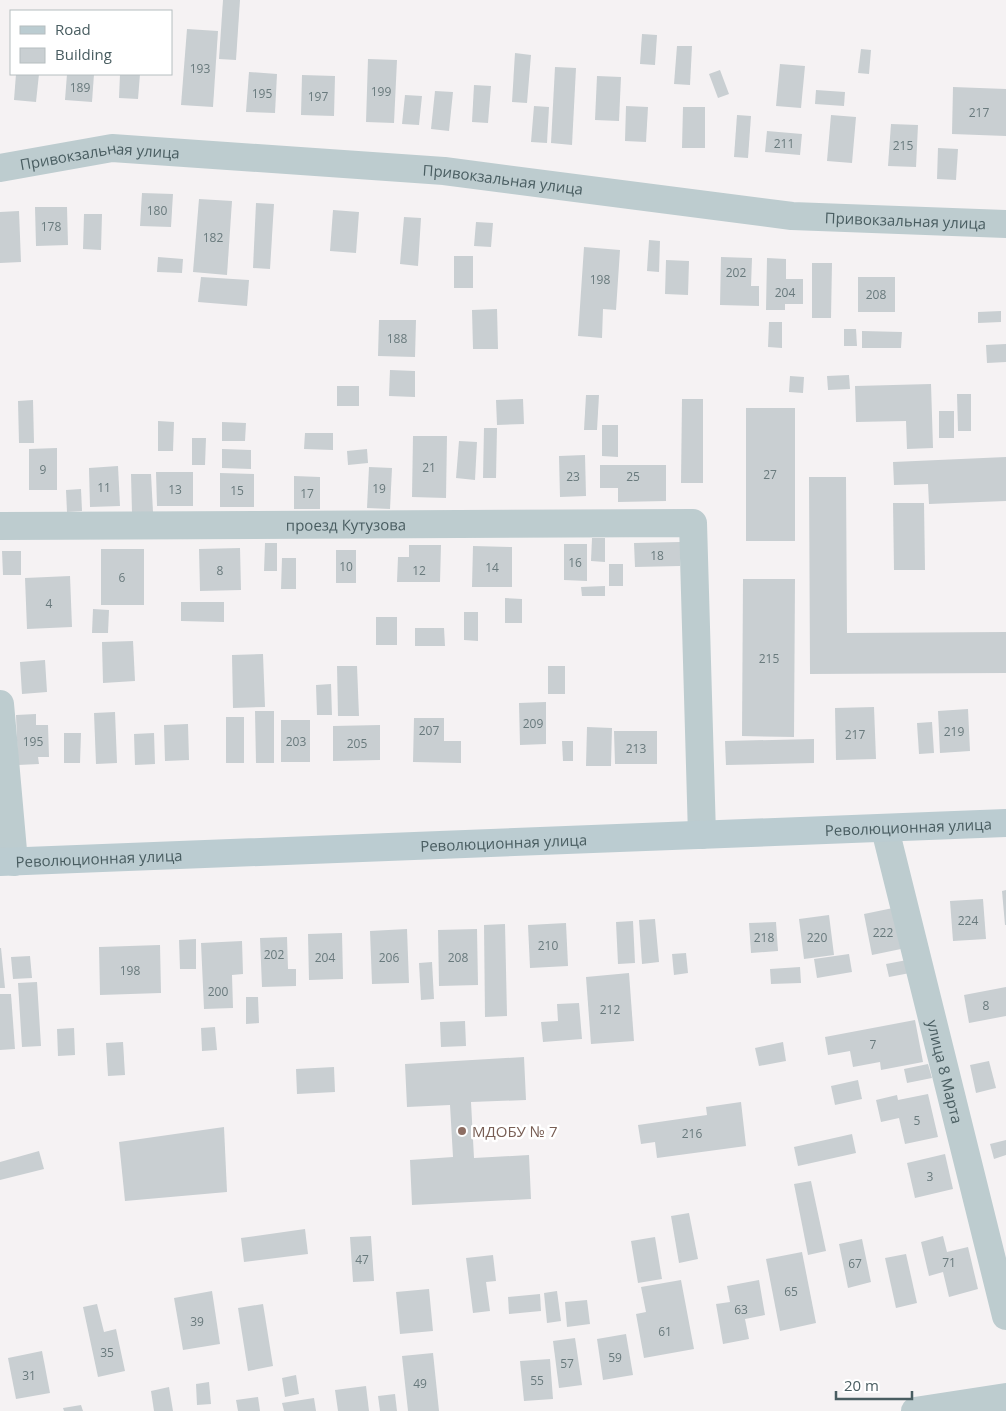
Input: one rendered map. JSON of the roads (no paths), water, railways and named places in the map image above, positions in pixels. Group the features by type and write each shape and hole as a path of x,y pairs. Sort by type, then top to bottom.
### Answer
{"street":[{"name":"Привокзальная улица","path":"0,168 112,148 444,171 792,216 1006,224"},
{"name":"проезд Кутузова","path":"0,526 693,523 702,835"},
{"path":"0,704 7,862"},
{"name":"Революционная улица","path":"7,862 1006,823"},
{"name":"улица 8 Марта","path":"885,828 1006,1316"},
{"path":"915,1411 1006,1397"}],"place":[{"name":"МДОБУ № 7","path":"462,1131"}]}
